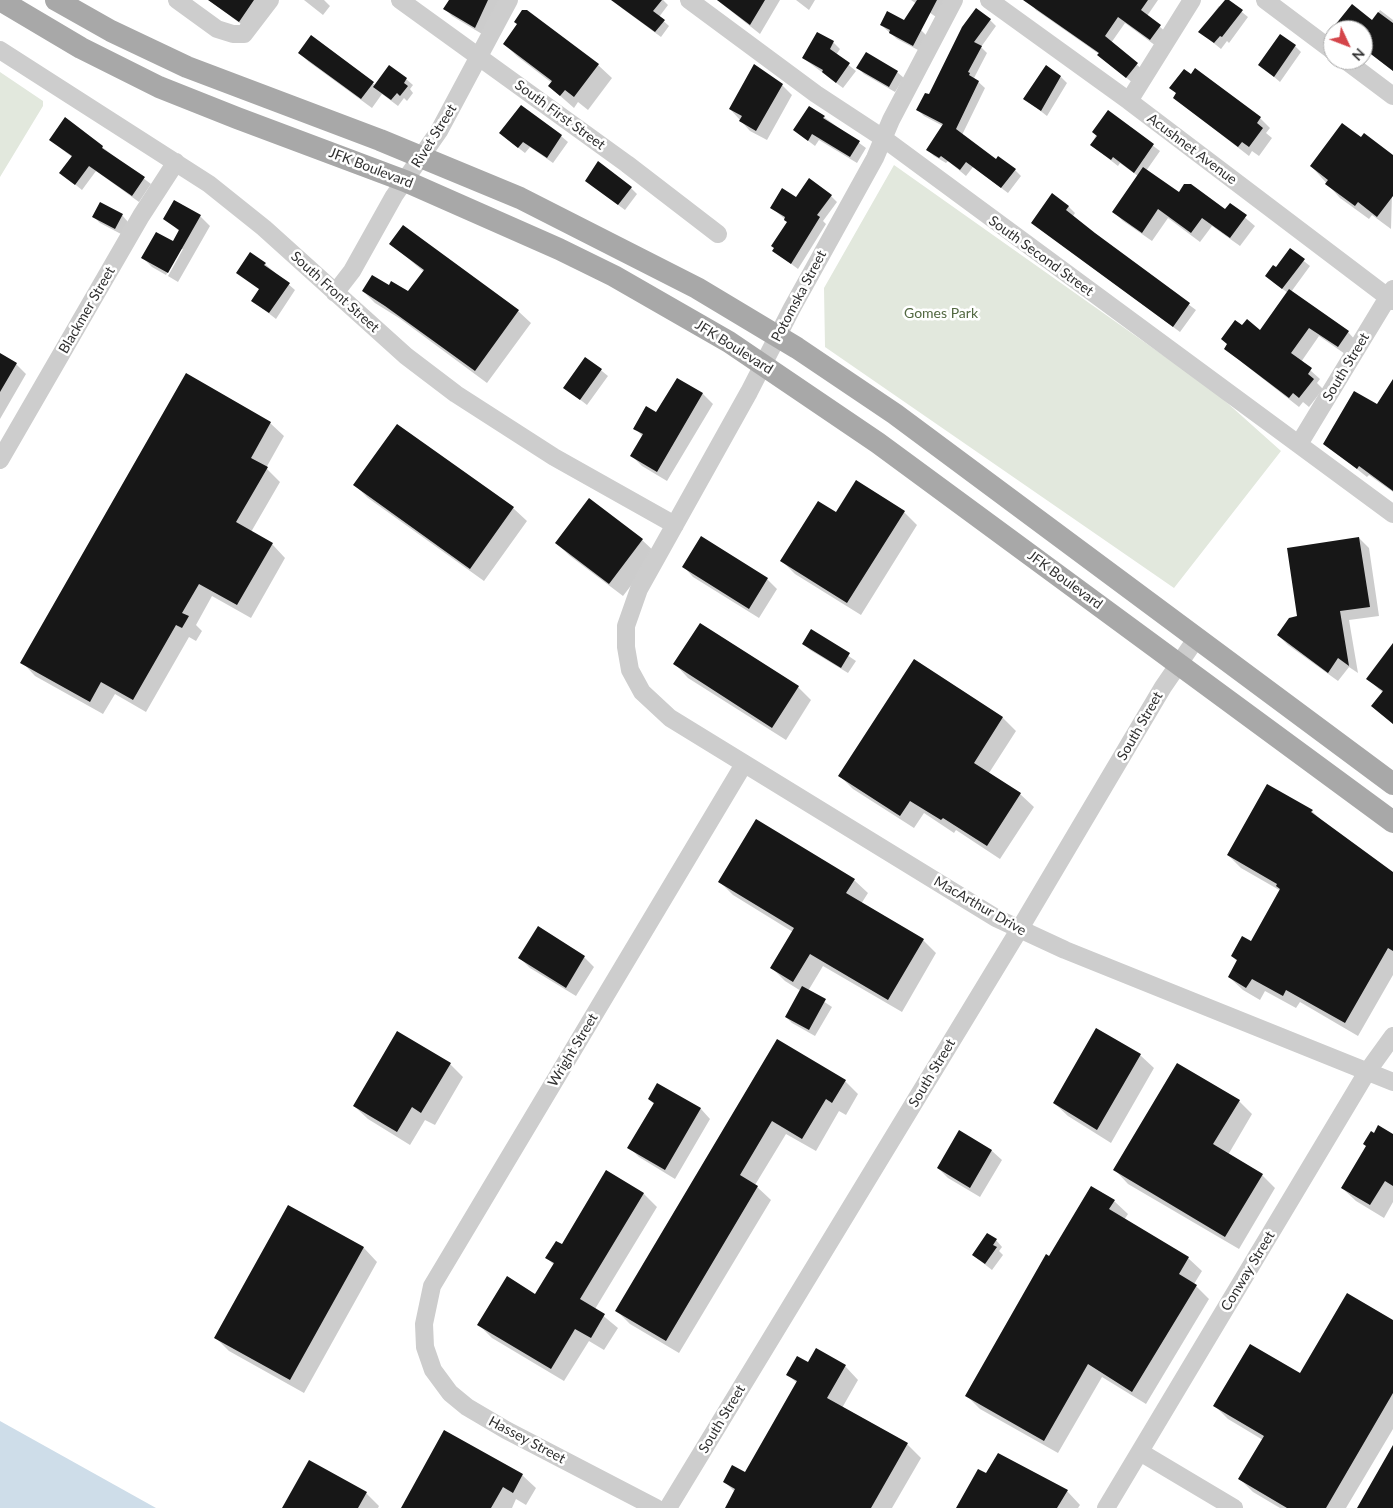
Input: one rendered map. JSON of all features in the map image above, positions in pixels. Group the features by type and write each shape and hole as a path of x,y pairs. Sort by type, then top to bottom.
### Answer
{"main road":[{"name":"JFK Boulevard","path":"0,0 82,48 159,87 405,181 506,224 614,276 730,342 878,442 1393,822"},
{"name":"JFK Boulevard","path":"56,0 111,31 187,68 422,157 520,198 647,261 778,336 895,414 1393,784"}],"street":[{"path":"177,0 217,29 232,34 244,34 270,0"},
{"name":"South First Street","path":"400,0 641,174 718,234"},
{"name":"Rivet Street","path":"335,293 352,271 394,196 422,157 472,72 509,0"},
{"name":"South Second Street","path":"688,0 816,94 883,138 1393,514"},
{"name":"Potomska Street","path":"626,647 626,626 633,603 875,158 883,138 954,0"},
{"name":"Acushnet Avenue","path":"989,0 1391,295"},
{"path":"1129,101 1192,0"},
{"path":"1265,0 1323,44"},
{"name":"South Front Street","path":"0,50 176,162 236,205 406,356 471,404 554,457 675,524"},
{"path":"1358,70 1393,96"},
{"name":"Blackmer Street","path":"0,460 141,216 176,162"},
{"name":"South Street","path":"1299,444 1391,295"},
{"name":"South Street","path":"668,1508 1178,664 1196,639"},
{"name":"MacArthur Drive","path":"626,647 630,670 649,701 670,718 996,918 1019,930 1393,1082"},
{"name":"Wright Street","path":"425,1344 424,1324 432,1286 744,764"},
{"name":"Conway Street","path":"1106,1508 1367,1072 1393,1036"},
{"name":"Hassey Street","path":"425,1344 433,1370 450,1392 467,1407 506,1430 656,1508"},
{"path":"1140,1452 1234,1508"}],"green space":[{"path":"0,72 43,101 43,106 0,177"},
{"name":"Gomes Park","path":"894,165 1215,392 1281,451 1174,588 825,347 824,288"}],"water":[{"path":"0,1421 156,1508 0,1508"}],"building":[{"path":"208,0 254,0 239,22"},
{"path":"449,0 488,0 475,28 443,9"},
{"path":"611,0 662,0 653,11 665,20 655,32"},
{"path":"717,0 765,0 750,25"},
{"path":"917,0 937,0 913,46 889,33 890,30 880,25 887,11 904,20"},
{"path":"1023,0 1148,0 1141,10 1161,25 1150,40 1118,17 1105,36 1138,63 1126,78 1097,55 1099,53"},
{"path":"1225,0 1229,0 1243,10 1222,37 1220,36 1214,43 1198,32"},
{"path":"1352,4 1372,20 1339,20"},
{"path":"976,8 991,19 974,42 982,46 968,72 970,73 969,75 979,81 956,129 996,159 998,156 1016,169 1001,188 966,162 960,170 941,156 939,158 926,150 943,124 916,110 925,93 929,94 962,27"},
{"path":"522,10 527,10 599,64 574,97 565,90 560,96 548,86 552,81 503,44 517,24 514,22"},
{"path":"1378,12 1393,23 1393,71 1373,56 1372,20"},
{"path":"817,32 834,41 830,49 850,63 836,83 822,72 823,70 802,58"},
{"path":"1280,34 1296,45 1274,77 1258,65"},
{"path":"311,35 374,82 361,99 298,53"},
{"path":"866,52 898,71 889,87 856,68"},
{"path":"754,64 783,84 756,131 739,121 742,116 729,109"},
{"path":"389,65 407,78 404,83 408,86 400,96 397,93 391,100 373,87"},
{"path":"1046,65 1061,76 1041,111 1023,99"},
{"path":"1195,68 1261,117 1257,123 1263,128 1249,147 1242,142 1238,147 1173,98 1176,93 1169,88 1184,69 1191,74"},
{"path":"521,105 562,135 547,158 523,142 518,148 499,133"},
{"path":"809,106 825,116 823,118 860,141 850,157 812,134 808,141 793,130"},
{"path":"1108,110 1154,144 1134,173 1113,157 1111,160 1090,145 1097,136 1092,132"},
{"path":"65,117 103,146 102,148 145,177 132,196 89,166 75,185 59,173 72,156 49,140"},
{"path":"1342,123 1361,137 1364,133 1393,155 1393,196 1377,217 1358,202 1355,206 1325,184 1328,180 1310,166"},
{"path":"598,161 632,187 618,205 585,181"},
{"path":"1143,167 1179,192 1184,184 1191,184 1225,209 1230,203 1247,215 1230,238 1202,218 1191,233 1158,209 1142,233 1112,212"},
{"path":"809,178 832,195 817,215 820,217 791,264 772,251 774,248 771,246 787,222 784,220 785,217 770,208 782,188 796,197"},
{"path":"1052,193 1069,206 1066,210 1190,303 1173,327 1031,223"},
{"path":"174,200 201,215 168,273 141,258 156,232 173,241 179,230 163,219"},
{"path":"100,202 123,214 115,229 92,217"},
{"path":"403,225 519,310 475,371 362,291 372,275 389,285 391,281 408,291 424,270 389,244"},
{"path":"1290,248 1305,259 1282,289 1265,276 1273,265 1276,267"},
{"path":"250,252 266,263 264,265 290,283 269,313 251,301 259,289 236,273"},
{"path":"1289,289 1349,331 1338,347 1309,328 1291,353 1312,368 1308,374 1314,379 1299,398 1293,393 1289,398 1224,349 1227,344 1221,339 1235,320 1242,325 1247,319 1260,330"},
{"path":"0,353 17,363 0,392"},
{"path":"585,357 602,369 580,400 563,388"},
{"path":"186,373 271,422 251,458 268,467 236,522 273,543 237,605 199,584 182,613 189,616 182,628 176,625 133,700 101,682 90,702 20,663"},
{"path":"677,378 703,393 657,472 630,456 643,434 633,429 646,406 656,412"},
{"path":"1393,379 1393,491 1359,466 1357,469 1323,444 1354,391 1377,404"},
{"path":"397,424 514,507 470,569 353,485"},
{"path":"856,480 905,511 847,603 780,561 818,501 836,512"},
{"path":"589,498 643,539 609,584 555,543"},
{"path":"701,536 768,578 749,609 682,567"},
{"path":"1359,537 1370,607 1340,611 1349,666 1338,658 1328,673 1277,635 1289,618 1297,616 1287,548"},
{"path":"700,623 799,686 772,728 673,664"},
{"path":"811,629 850,653 841,668 802,644"},
{"path":"1393,643 1393,724 1371,706 1383,691 1366,679"},
{"path":"914,659 1003,717 974,763 1021,793 987,846 943,818 941,820 910,801 900,816 838,776"},
{"path":"1267,784 1313,810 1311,812 1393,872 1393,951 1388,948 1345,1023 1286,990 1283,996 1252,979 1246,988 1228,977 1237,960 1231,956 1242,936 1251,941 1280,889 1276,886 1277,884 1227,855"},
{"path":"756,819 855,879 846,893 924,939 888,1000 810,954 793,982 770,968 794,928 718,882"},
{"path":"538,926 585,956 566,988 518,958"},
{"path":"802,986 826,999 809,1030 785,1017"},
{"path":"1096,1028 1141,1054 1097,1130 1053,1103"},
{"path":"397,1031 451,1063 421,1113 412,1107 397,1132 353,1106"},
{"path":"777,1039 846,1080 832,1103 826,1099 802,1139 772,1121 740,1175 758,1186 666,1341 615,1311"},
{"path":"1177,1063 1240,1100 1213,1144 1263,1174 1225,1237 1113,1170"},
{"path":"657,1083 701,1108 665,1170 627,1148 654,1103 648,1099"},
{"path":"1378,1125 1393,1134 1393,1186 1385,1181 1370,1205 1341,1188 1366,1146 1363,1144 1371,1131 1374,1133"},
{"path":"959,1130 992,1150 970,1188 937,1168"},
{"path":"606,1170 644,1193 580,1299 605,1314 591,1338 575,1329 551,1369 477,1325 507,1276 535,1294 554,1263 545,1258 556,1241 562,1244"},
{"path":"1091,1186 1115,1200 1109,1209 1189,1257 1179,1274 1197,1285 1132,1392 1088,1364 1044,1441 965,1396 1046,1254 1049,1256"},
{"path":"288,1205 364,1247 290,1380 214,1338"},
{"path":"987,1233 997,1239 993,1245 997,1247 985,1264 972,1255"},
{"path":"1347,1293 1393,1320 1393,1393 1326,1508 1287,1508 1238,1479 1264,1436 1213,1406 1250,1344 1300,1373"},
{"path":"816,1348 846,1365 827,1398 908,1443 871,1508 725,1508 735,1489 723,1482 732,1465 745,1472 797,1381 786,1375 797,1356 808,1362"},
{"path":"444,1430 523,1474 513,1493 503,1487 491,1508 401,1508"},
{"path":"1393,1445 1393,1508 1357,1508"},
{"path":"998,1453 1068,1490 1057,1508 956,1508 978,1469 986,1473"},
{"path":"309,1460 367,1492 358,1508 282,1508"}]}
